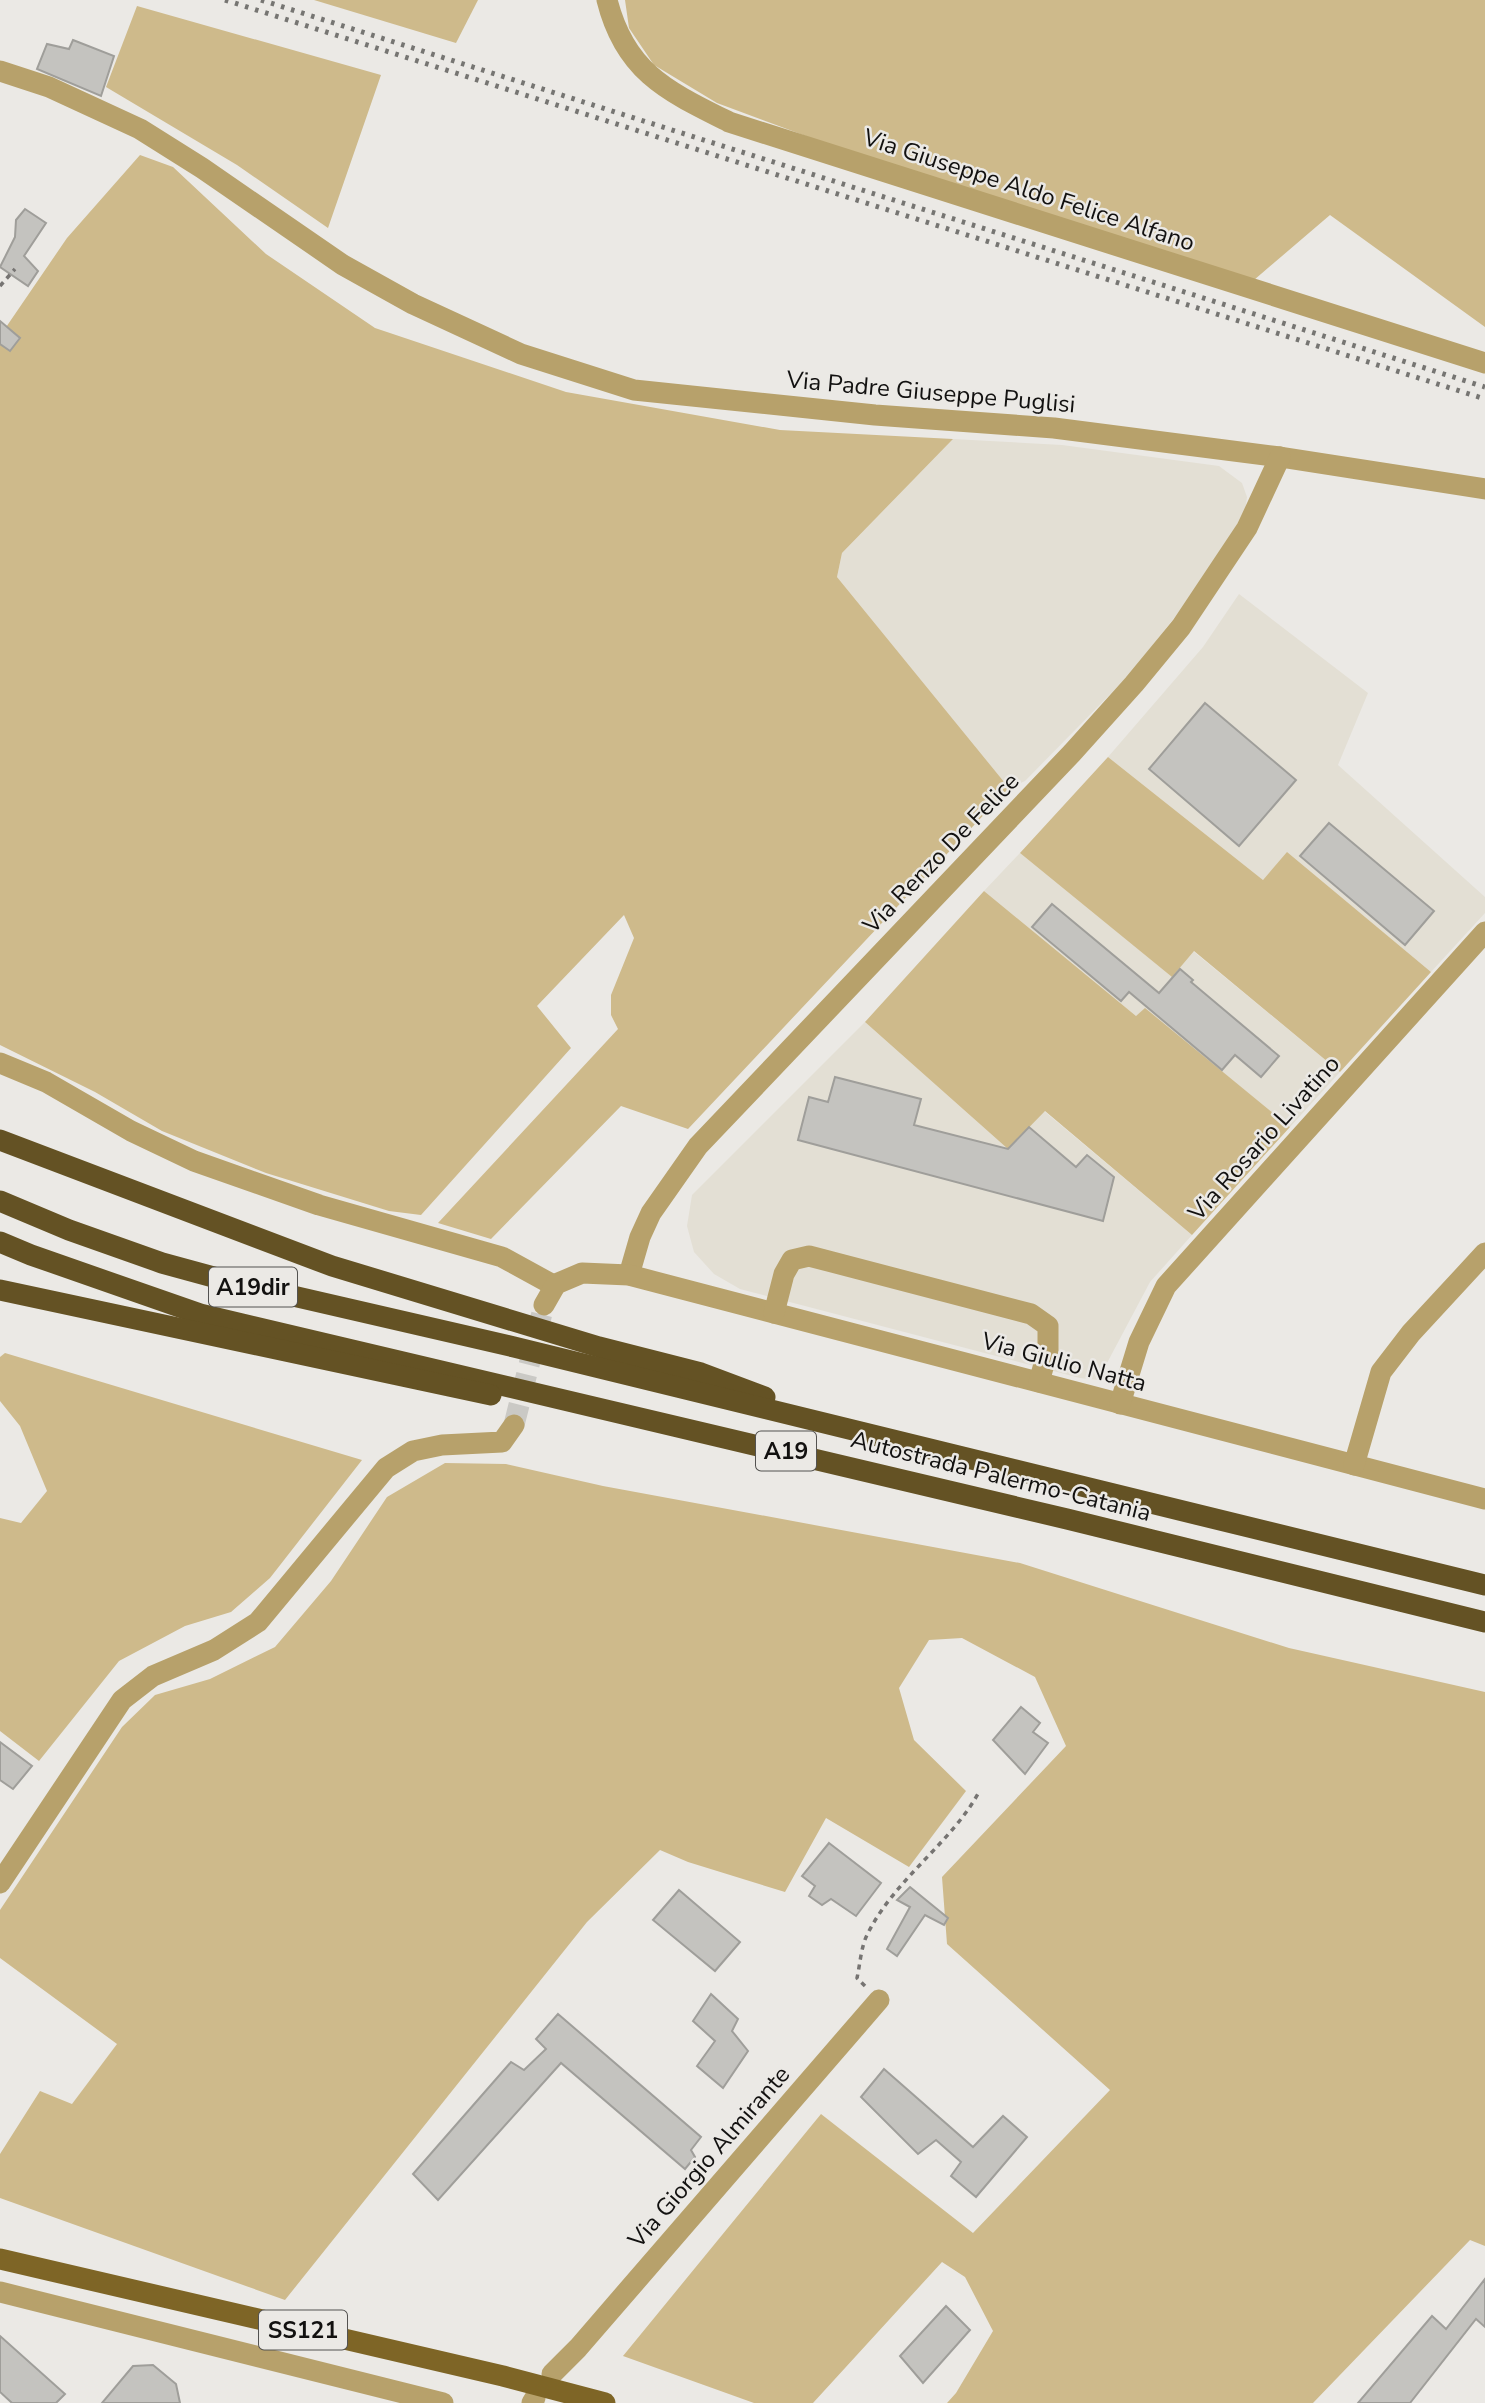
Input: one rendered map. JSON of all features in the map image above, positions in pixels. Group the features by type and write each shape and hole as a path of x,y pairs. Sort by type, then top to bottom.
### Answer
{"highway":[{"path":"0,1140 332,1266 599,1347 701,1373 855,1431"},
{"name":"A19dir","path":"0,1201 69,1230 162,1263 228,1282 514,1348"},
{"name":"A19dir","path":"0,1242 200,1314 505,1384"},
{"path":"4,1292 1067,1519"},
{"name":"Autostrada Palermo-Catania","path":"514,1348 1485,1585"},
{"name":"Autostrada Palermo-Catania","path":"505,1384 1485,1622"}],"main road":[{"name":"SS121","path":"0,2259 503,2376 605,2403"}],"street":[{"name":"Via Giuseppe Aldo Felice Alfano","path":"607,0 614,26 635,61 672,93 729,122 1485,363"},
{"name":"Via Padre Giuseppe Puglisi","path":"0,71 49,87 140,129 202,168 343,265 413,304 521,354 634,390 875,415 1054,428 1280,457 1485,489"},
{"name":"Via Renzo De Felice","path":"629,1275 640,1237 651,1213 698,1146 1072,753 1181,627 1247,528 1280,457"},
{"name":"Via Rosario Livatino","path":"1120,1404 1139,1342 1166,1286 1485,932"},
{"path":"0,1063 46,1082 131,1132 194,1161 319,1205 502,1257 555,1286 544,1305"},
{"path":"1354,1465 1381,1371 1410,1333 1485,1253"},
{"path":"774,1313 784,1274 792,1260 808,1256 1031,1314 1048,1326 1048,1350 1039,1382"},
{"name":"Via Giulio Natta","path":"555,1286 582,1273 629,1275 1485,1499"},
{"path":"0,1884 122,1700 153,1676 214,1650 258,1622 386,1468 413,1451 442,1445 502,1443 514,1425"},
{"name":"Via Giorgio Almirante","path":"557,2376 578,2348 879,2000"},
{"path":"0,2292 443,2403"}],"path":[{"path":"0,286 15,269"},
{"path":"879,2000 857,1978 866,1937 897,1888 971,1807 980,1790"}],"shaded area":[{"path":"314,0 478,0 456,43"},
{"path":"625,0 1485,0 1485,327 1330,215 1254,280 822,142 717,103 654,65 629,28"},
{"path":"137,6 381,75 328,228 237,165 106,87"},
{"path":"140,155 173,167 266,254 375,328 566,392 780,430 953,439 842,553 837,577 1009,788 688,1129 621,1106 491,1239 438,1223 618,1029 611,1015 611,995 634,938 624,915 537,1006 571,1048 421,1215 389,1211 266,1173 162,1131 95,1092 0,1045 0,336 67,238"},
{"path":"953,439 1062,445 1219,466 1242,483 1247,497 1245,512 1233,531 1178,613 1130,674 1025,781 1009,788 837,577 842,553"},
{"path":"1239,594 1368,693 1338,765 1485,897 1485,913 1431,972 1287,853 1263,880 1108,757 1203,647"},
{"path":"1108,757 1263,880 1287,852 1431,972 1340,1072 1194,951 1172,977 1020,853"},
{"path":"1020,853 1171,976 1193,951 1340,1072 1290,1127 1145,1009 1136,1016 984,891"},
{"path":"984,891 1136,1016 1145,1008 1290,1127 1192,1235 1045,1111 1008,1149 865,1022"},
{"path":"865,1022 1008,1149 1044,1111 1192,1235 1150,1282 1098,1380 1080,1378 740,1289 714,1274 694,1252 687,1226 692,1195"},
{"path":"5,1353 362,1460 270,1578 231,1612 185,1626 119,1661 39,1761 0,1731 0,1518 21,1523 47,1491 20,1426 0,1401 0,1357"},
{"path":"445,1463 506,1464 603,1486 1020,1563 1289,1648 1485,1692 1485,2246 1470,2240 1313,2403 947,2403 956,2393 993,2331 965,2277 942,2262 813,2403 754,2403 623,2356 821,2114 973,2233 1110,2090 947,1944 942,1877 1066,1746 1035,1677 962,1638 929,1640 899,1688 914,1740 966,1791 909,1867 826,1818 785,1892 688,1862 660,1850 587,1922 285,2300 0,2198 0,2154 40,2091 72,2104 117,2044 0,1958 0,1910 122,1727 155,1695 210,1679 275,1647 331,1581 387,1497"}],"building":[{"path":"73,40 114,56 101,96 37,69 47,44 69,49"},
{"path":"25,209 46,223 24,256 38,271 28,286 0,267 15,237 16,220"},
{"path":"0,321 20,338 10,351 0,344"},
{"path":"1205,703 1296,780 1239,846 1149,769"},
{"path":"1329,823 1434,911 1405,945 1300,856"},
{"path":"1052,904 1159,993 1180,969 1193,980 1191,982 1279,1056 1261,1077 1235,1055 1222,1070 1129,992 1121,1001 1032,927"},
{"path":"835,1077 921,1099 914,1125 1008,1149 1029,1127 1076,1167 1087,1155 1114,1177 1103,1221 798,1140 809,1097 828,1102"},
{"path":"1021,1707 1040,1723 1033,1732 1048,1743 1025,1774 993,1740"},
{"path":"0,1742 32,1766 13,1789 0,1780"},
{"path":"829,1843 881,1883 856,1916 831,1899 822,1905 809,1896 815,1886 802,1876"},
{"path":"910,1887 948,1918 944,1925 925,1915 897,1956 887,1949 910,1907 897,1900"},
{"path":"679,1890 740,1942 715,1971 653,1920"},
{"path":"711,1994 738,2019 732,2031 748,2051 723,2088 697,2066 715,2041 693,2021"},
{"path":"558,2014 701,2137 691,2150 695,2157 685,2169 561,2063 438,2200 413,2174 511,2062 524,2070 546,2049 536,2039"},
{"path":"884,2069 973,2147 1003,2116 1027,2137 976,2197 951,2176 961,2162 936,2140 918,2154 861,2097"},
{"path":"1485,2279 1485,2327 1476,2319 1410,2403 1358,2403 1432,2316 1446,2329"},
{"path":"946,2306 970,2330 923,2383 900,2356"},
{"path":"0,2336 65,2394 56,2403 12,2403 0,2392"},
{"path":"153,2365 176,2384 180,2403 102,2403 133,2366"}],"tunnel":[{"path":"514,1425 544,1305"}],"railway":[{"path":"225,0 1485,399"},
{"path":"261,0 1485,387"}]}
